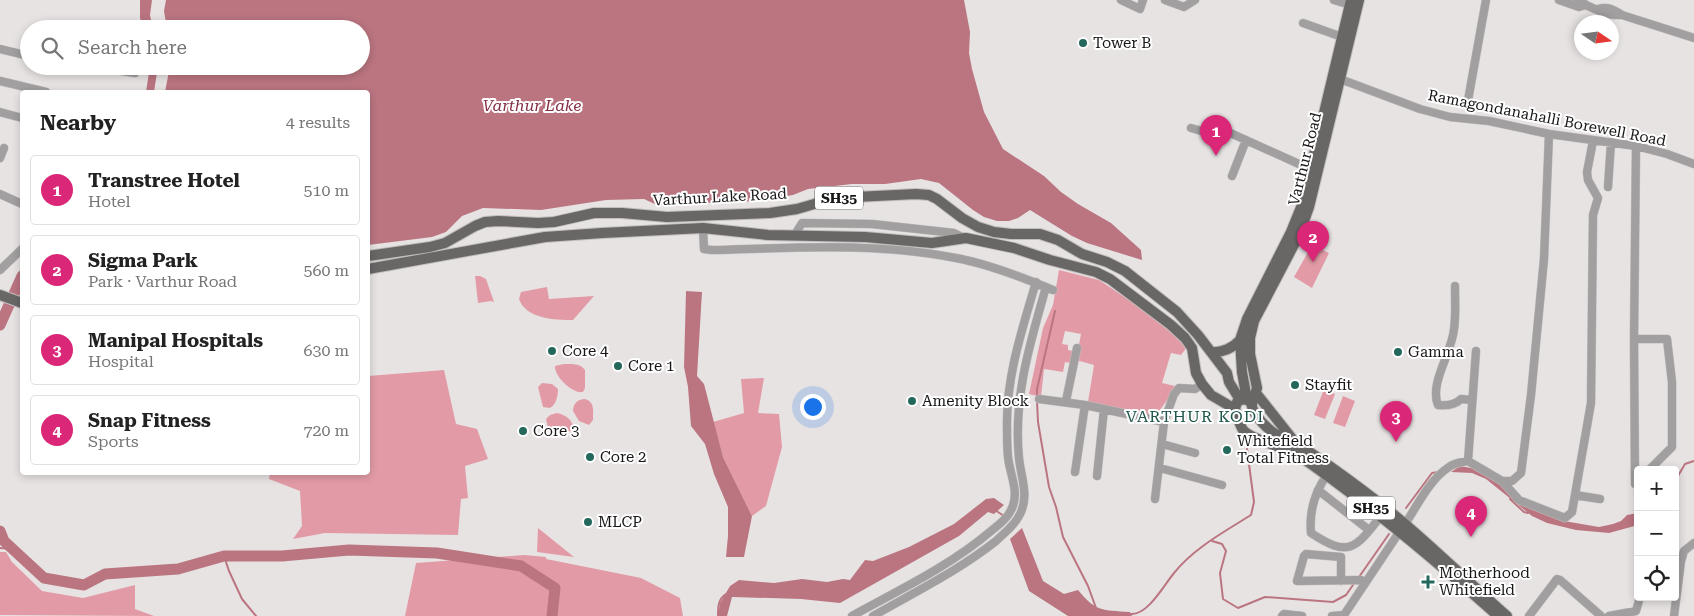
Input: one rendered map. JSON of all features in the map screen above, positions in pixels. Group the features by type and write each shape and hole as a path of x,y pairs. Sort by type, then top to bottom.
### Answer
{"main road":[{"name":"Varthur Road","path":"1244,406 1240,340 1254,305 1302,205 1342,37 1353,2"},
{"name":"Varthur Road","path":"1244,406 1256,393 1250,354 1250,338 1254,321 1298,235 1309,207 1340,79 1353,2"},
{"name":"Varthur Lake Road","path":"370,256 445,243 485,222 554,222 594,214 622,213 667,217 770,213 797,209 836,198 929,195 978,227 994,232 1011,234 1040,234 1058,240 1082,254 1107,262 1125,271 1177,312 1194,331 1226,373 1229,382 1244,406"},
{"name":"Varthur Lake Road","path":"370,269 545,237 702,228 768,235 865,237 932,248 966,238 1014,248 1096,272 1110,279 1171,325 1185,338 1192,348 1196,373 1202,384"},
{"path":"0,292 20,297"},
{"path":"0,292 20,302"},
{"path":"1185,338 1194,331"},
{"path":"1211,352 1218,353 1235,346 1240,340"},
{"name":"SH35","path":"1202,384 1211,395 1244,406 1268,429 1295,442 1343,475 1498,616"},
{"path":"1256,393 1295,442"},
{"name":"SH35","path":"1244,406 1239,422 1244,430 1254,437 1293,452 1327,475 1400,528 1507,616"}],"street":[{"path":"1121,0 1140,9 1143,0"},
{"path":"1165,0 1184,7 1195,0"},
{"path":"1334,0 1353,2"},
{"path":"1466,106 1486,0"},
{"path":"1559,0 1579,6 1586,5"},
{"path":"1578,0 1598,9 1604,7 1622,15 1694,38"},
{"path":"1303,23 1342,37"},
{"path":"0,49 20,54"},
{"name":"Ramagondanahalli Borewell Road","path":"1340,79 1420,109 1443,115 1489,121 1549,134 1636,146 1667,154 1694,164"},
{"path":"0,81 38,90"},
{"path":"0,112 20,117"},
{"path":"1191,128 1206,132 1215,127 1310,169"},
{"path":"1502,481 1512,481 1521,473 1524,458 1532,395 1544,259 1549,134"},
{"path":"1232,176 1246,140"},
{"path":"1337,616 1344,614 1433,481 1449,467 1468,461 1502,481 1519,500 1564,518 1572,512 1591,403 1592,215 1598,198 1588,180 1587,172 1593,141"},
{"path":"1608,187 1611,142"},
{"path":"1636,146 1634,339 1636,466"},
{"path":"0,158 4,148"},
{"path":"0,194 20,203"},
{"name":"Varthur Lake Road","path":"794,236 802,223 872,224 954,233 966,238"},
{"path":"702,228 704,249 932,248 1050,288 1029,347 1021,384 1018,408 1018,440 1025,496 1023,508 1018,519 1000,537 954,571 873,616"},
{"path":"0,270 20,251"},
{"path":"852,616 948,562 974,545 1002,522 1012,510 1015,490 1008,457 1006,424 1010,383 1018,344 1036,282"},
{"path":"1455,286 1454,331 1436,386 1435,399 1438,405 1445,406 1461,400 1472,400"},
{"path":"1634,339 1667,339 1672,382 1672,446 1653,466"},
{"path":"1066,402 1077,348"},
{"path":"1468,461 1476,351"},
{"path":"1010,383 1021,384"},
{"path":"1155,499 1164,422 1174,394 1179,388 1195,389 1202,384"},
{"path":"1039,399 1085,405 1164,422"},
{"path":"1075,472 1085,405"},
{"path":"1097,476 1104,409"},
{"path":"1162,444 1194,453"},
{"path":"1160,468 1222,485"},
{"path":"1327,475 1314,498 1310,519 1311,532 1326,542 1345,549 1356,545 1381,516"},
{"path":"1318,490 1369,530"},
{"path":"1575,495 1600,500"},
{"path":"1002,522 1008,530"},
{"path":"1337,616 1360,580 1400,528"},
{"path":"1674,616 1680,561 1684,551 1694,543"},
{"path":"974,545 980,553"},
{"path":"1341,581 1341,557 1306,554 1304,556 1297,581 1341,581 1360,580"},
{"path":"1529,616 1557,579 1601,616"},
{"path":"1609,616 1636,610 1639,601"},
{"path":"1282,616 1284,614 1302,616"}],"shaded area":[{"path":"1312,245 1329,253 1312,288 1294,277"},
{"path":"1059,270 1099,280 1138,306 1188,346 1181,355 1171,353 1162,383 1175,386 1171,395 1154,418 1088,402 1094,365 1076,360 1081,334 1065,331 1062,344 1068,345 1068,350 1073,351 1071,363 1065,362 1063,372 1044,369 1041,397 1029,394 1043,328 1053,305"},
{"path":"475,276 486,279 494,302 478,303"},
{"path":"547,287 549,299 594,296 573,320 542,317 528,311 523,306 519,299 521,292"},
{"path":"564,364 578,365 585,370 585,388 583,392 574,390 564,384 557,375 555,366"},
{"path":"444,370 456,424 477,429 488,459 465,466 468,498 461,499 458,535 325,533 293,539 302,526 300,491 269,479 270,475 370,475 370,376"},
{"path":"764,378 758,413 779,414 782,447 766,506 752,516 723,457 713,422 744,413 741,379"},
{"path":"542,383 552,384 558,389 554,405 550,408 543,407 538,387"},
{"path":"1324,389 1335,394 1325,419 1314,415"},
{"path":"1343,396 1355,401 1345,427 1333,423"},
{"path":"585,399 593,407 593,420 589,425 579,421 573,411 576,402"},
{"path":"557,413 571,421 573,426 571,431 555,434 549,432 546,419 550,415"},
{"path":"538,528 574,557 537,552"},
{"path":"0,552 6,552 12,562 42,591 83,598 135,585 135,609 154,616 0,615"},
{"path":"524,555 546,557 546,559 641,578 680,598 683,616 405,616 416,563"}],"water":[{"path":"140,0 152,0 151,20 141,20"},
{"name":"Varthur Lake","path":"166,0 964,0 970,32 969,53 972,69 984,112 1003,149 1044,176 1061,192 1078,204 1111,223 1141,250 1142,260 1087,243 1030,210 1018,218 1009,221 997,221 984,217 939,183 921,179 885,184 852,184 808,189 793,195 757,201 657,205 644,199 606,200 541,210 483,208 462,216 446,232 432,237 370,245 370,90 165,90 168,75 370,75 370,20 166,20 164,11"},
{"path":"149,75 157,75 154,90 146,90"},
{"path":"686,291 702,292 697,376 704,384 723,457 752,516 744,557 726,557 728,507 714,474 705,444 691,426 688,387 684,367"},
{"path":"1460,466 1477,469 1491,476 1521,499 1564,521 1599,527 1621,521 1627,515 1634,514 1634,526 1609,533 1576,530 1547,523 1532,516 1486,479 1472,473 1451,472"},
{"path":"994,498 1004,505 994,514 988,512 959,536 840,603 801,599 732,597 727,616 718,616 720,603 730,586 739,580 774,583 802,579 827,582 843,579 850,580 865,560 873,561 909,547 954,524 986,499"},
{"path":"1022,528 1043,581 1064,594 1078,590 1095,606 1106,610 1130,612 1132,616 1068,616 1029,591 1010,539"}],"waterway":[{"path":"0,325 20,280"},
{"path":"1037,396 1055,311"},
{"path":"1037,401 1038,422 1049,487 1063,537 1088,586 1096,608"},
{"path":"1131,614 1137,613 1149,605 1174,573 1191,556 1210,541 1251,515 1254,502 1247,449"},
{"path":"1679,474 1685,464 1694,461"},
{"path":"1406,508 1432,473 1438,472"},
{"path":"1510,499 1524,512 1528,513"},
{"path":"995,510 1004,516"},
{"path":"0,531 4,541 44,578 84,585 105,574 178,569 224,556 282,556 349,550 437,553 521,566 555,588 552,616"},
{"path":"1359,577 1389,534"},
{"path":"1212,541 1222,544 1226,551 1220,573 1223,599 1238,608 1265,597 1333,602 1346,595 1353,585"},
{"path":"0,548 12,549"},
{"path":"224,556 242,599 256,616"},
{"path":"718,616 718,606 726,594"}],"place":[{"name":"Tower B","path":"1083,43"},
{"name":"Transtree Hotel","path":"1216,156"},
{"name":"Sigma Park","path":"1313,262"},
{"name":"Core 4","path":"552,351"},
{"name":"Gamma","path":"1398,352"},
{"name":"Core 1","path":"618,366"},
{"name":"Stayfit","path":"1295,385"},
{"name":"Amenity Block","path":"912,401"},
{"name":"Core 3","path":"523,431"},
{"name":"Manipal Hospitals","path":"1396,442"},
{"name":"Whitefield Total Fitness","path":"1227,450"},
{"name":"Core 2","path":"590,457"},
{"name":"MLCP","path":"588,522"},
{"name":"Snap Fitness","path":"1471,537"},
{"name":"Motherhood Whitefield","path":"1428,582"}],"district":[{"name":"VARTHUR KODI","path":"1195,416"}]}
